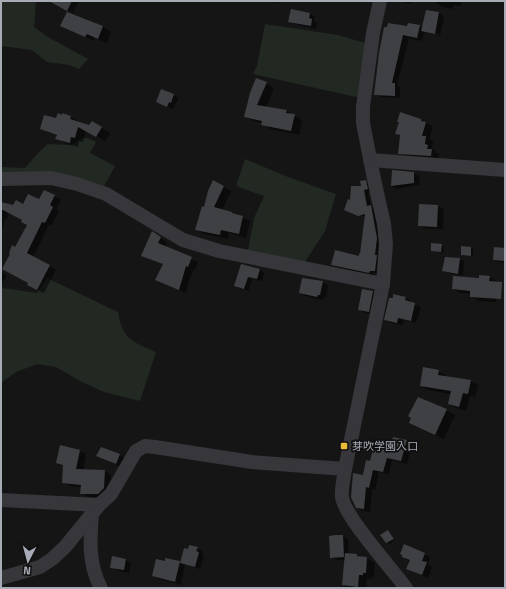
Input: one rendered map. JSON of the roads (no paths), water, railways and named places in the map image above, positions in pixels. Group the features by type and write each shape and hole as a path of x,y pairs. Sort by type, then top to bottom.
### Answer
{"street":[{"path":"380,1 373,33 364,97 364,123 370,160 384,224 386,244 384,284 345,469 341,496 345,508 358,527 406,588"},
{"path":"370,160 505,170"},
{"path":"1,179 51,178 76,184 106,194 183,240 201,246 219,251 384,284"},
{"path":"1,578 40,567 52,559 64,547 95,509 111,494 136,451 145,446 252,462 345,469"},
{"path":"1,500 95,509"},
{"path":"95,509 90,534 91,561 101,588"}],"place":[{"name":"芽吹学園入口","path":"344,446"}]}
